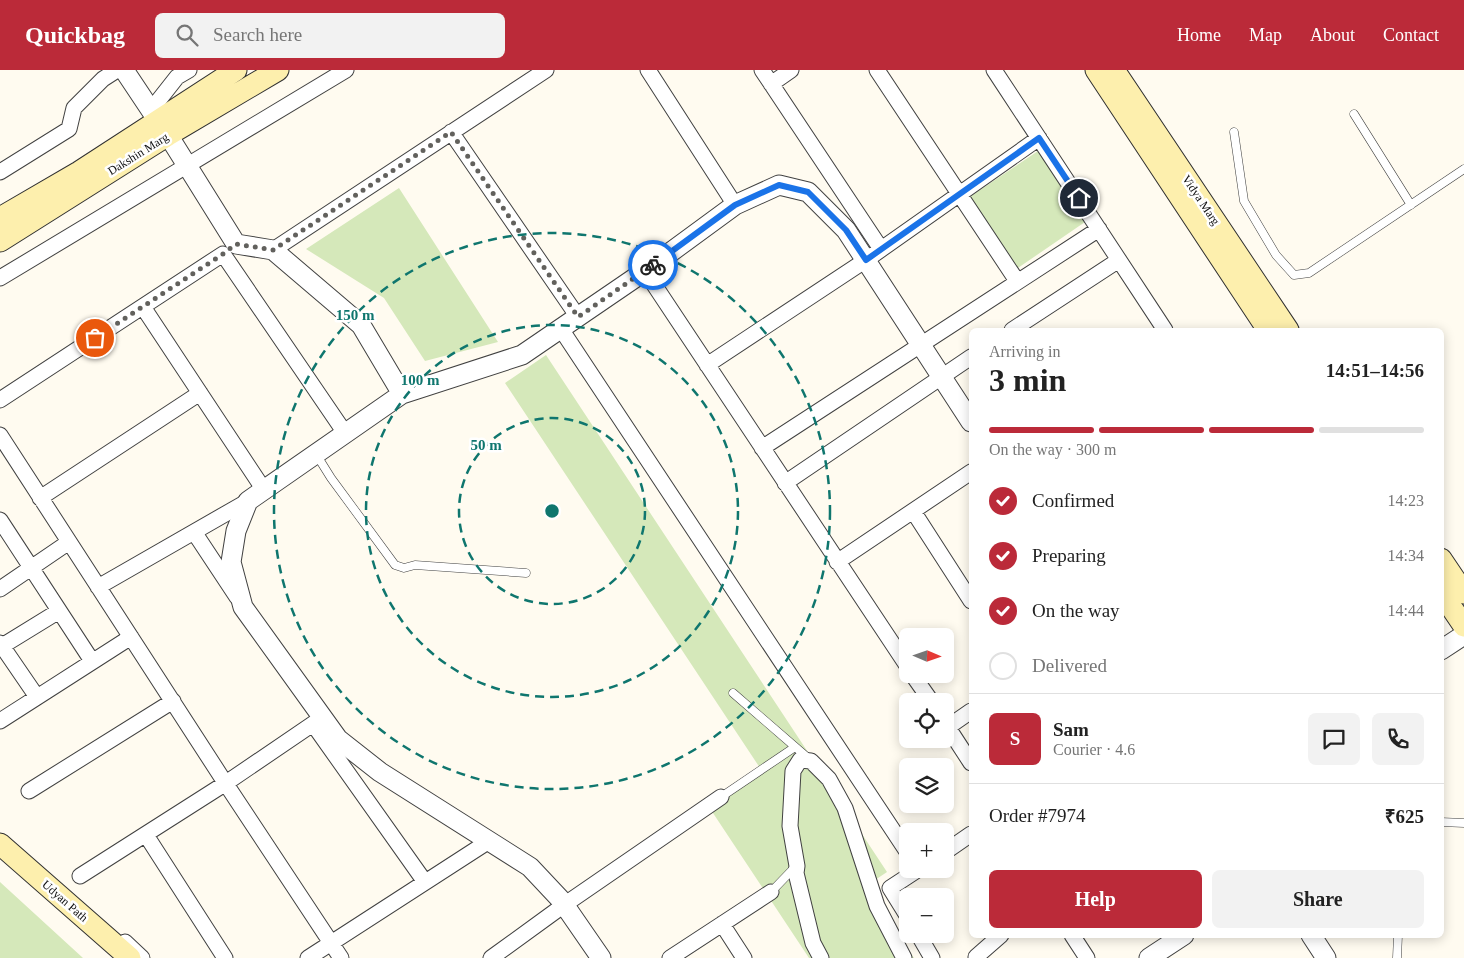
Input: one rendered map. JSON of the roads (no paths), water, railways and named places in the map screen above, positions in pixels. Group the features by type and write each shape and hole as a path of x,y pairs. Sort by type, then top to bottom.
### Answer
{"main road":[{"name":"Dakshin Marg","path":"0,218 159,122 236,70"},
{"name":"Dakshin Marg","path":"0,241 159,122 278,70"},
{"name":"Vidya Marg","path":"1096,70 1267,328"},
{"name":"Vidya Marg","path":"1114,70 1287,328"},
{"path":"1444,563 1464,593"},
{"path":"1444,596 1464,626"},
{"name":"Udyan Path","path":"0,844 130,958"},
{"name":"Udyan Path","path":"0,862 108,958"}],"street":[{"path":"0,172 69,129 74,108 104,78 118,70"},
{"path":"124,70 187,165 230,249 346,433"},
{"path":"159,122 177,77 188,70"},
{"path":"0,278 346,70"},
{"path":"0,400 230,249 273,250 546,70"},
{"path":"648,70 735,205"},
{"path":"762,70 874,255 921,344 969,419"},
{"path":"771,84 791,70"},
{"path":"877,70 1017,281"},
{"path":"994,70 1164,328"},
{"path":"451,132 578,317"},
{"path":"707,365 874,255 1039,138"},
{"path":"98,587 248,501 402,394 522,355 645,271 735,205 779,185 808,192 874,255"},
{"path":"762,448 1098,229"},
{"path":"273,250 361,325 402,394"},
{"path":"1015,328 1119,260"},
{"path":"645,271 899,654"},
{"path":"143,307 264,490"},
{"path":"561,329 899,839"},
{"path":"785,483 969,358"},
{"path":"40,498 200,393"},
{"path":"0,435 6,457 40,498 341,958"},
{"path":"838,562 969,473"},
{"path":"243,607 231,562 236,532 248,501"},
{"path":"913,511 969,598"},
{"path":"1,526 92,661"},
{"path":"194,532 424,882"},
{"path":"0,589 69,542"},
{"path":"37,697 1,645 59,611"},
{"path":"1444,648 1464,635"},
{"path":"0,721 131,637"},
{"path":"29,791 173,701"},
{"path":"954,721 969,712"},
{"path":"80,876 226,784 318,720"},
{"path":"318,720 338,739 380,772 530,867 564,904 601,958"},
{"path":"954,737 969,760"},
{"path":"821,958 813,943 796,873 797,866 790,826 793,771 800,760 811,761 829,779 845,808 877,906 904,958"},
{"path":"491,958 564,904 721,797"},
{"path":"0,832 142,958"},
{"path":"146,835 225,958"},
{"path":"954,846 969,835"},
{"path":"308,958 489,841"},
{"path":"899,902 890,888 905,878"},
{"path":"670,958 771,892"},
{"path":"722,924 744,958"},
{"path":"976,957 998,938"},
{"path":"1074,938 1086,958"},
{"path":"1149,958 1179,938"},
{"path":"1313,938 1326,958"},
{"path":"923,943 932,958"}],"lane":[{"path":"1354,114 1411,205"},
{"path":"1234,132 1244,201 1276,255 1294,275 1308,272 1464,169"},
{"path":"316,454 395,565 404,568 415,565 526,573"},
{"path":"734,693 811,761"},
{"path":"721,797 795,747"},
{"path":"1444,822 1464,823"},
{"path":"771,892 797,866"},
{"path":"1397,958 1398,938"}]}
